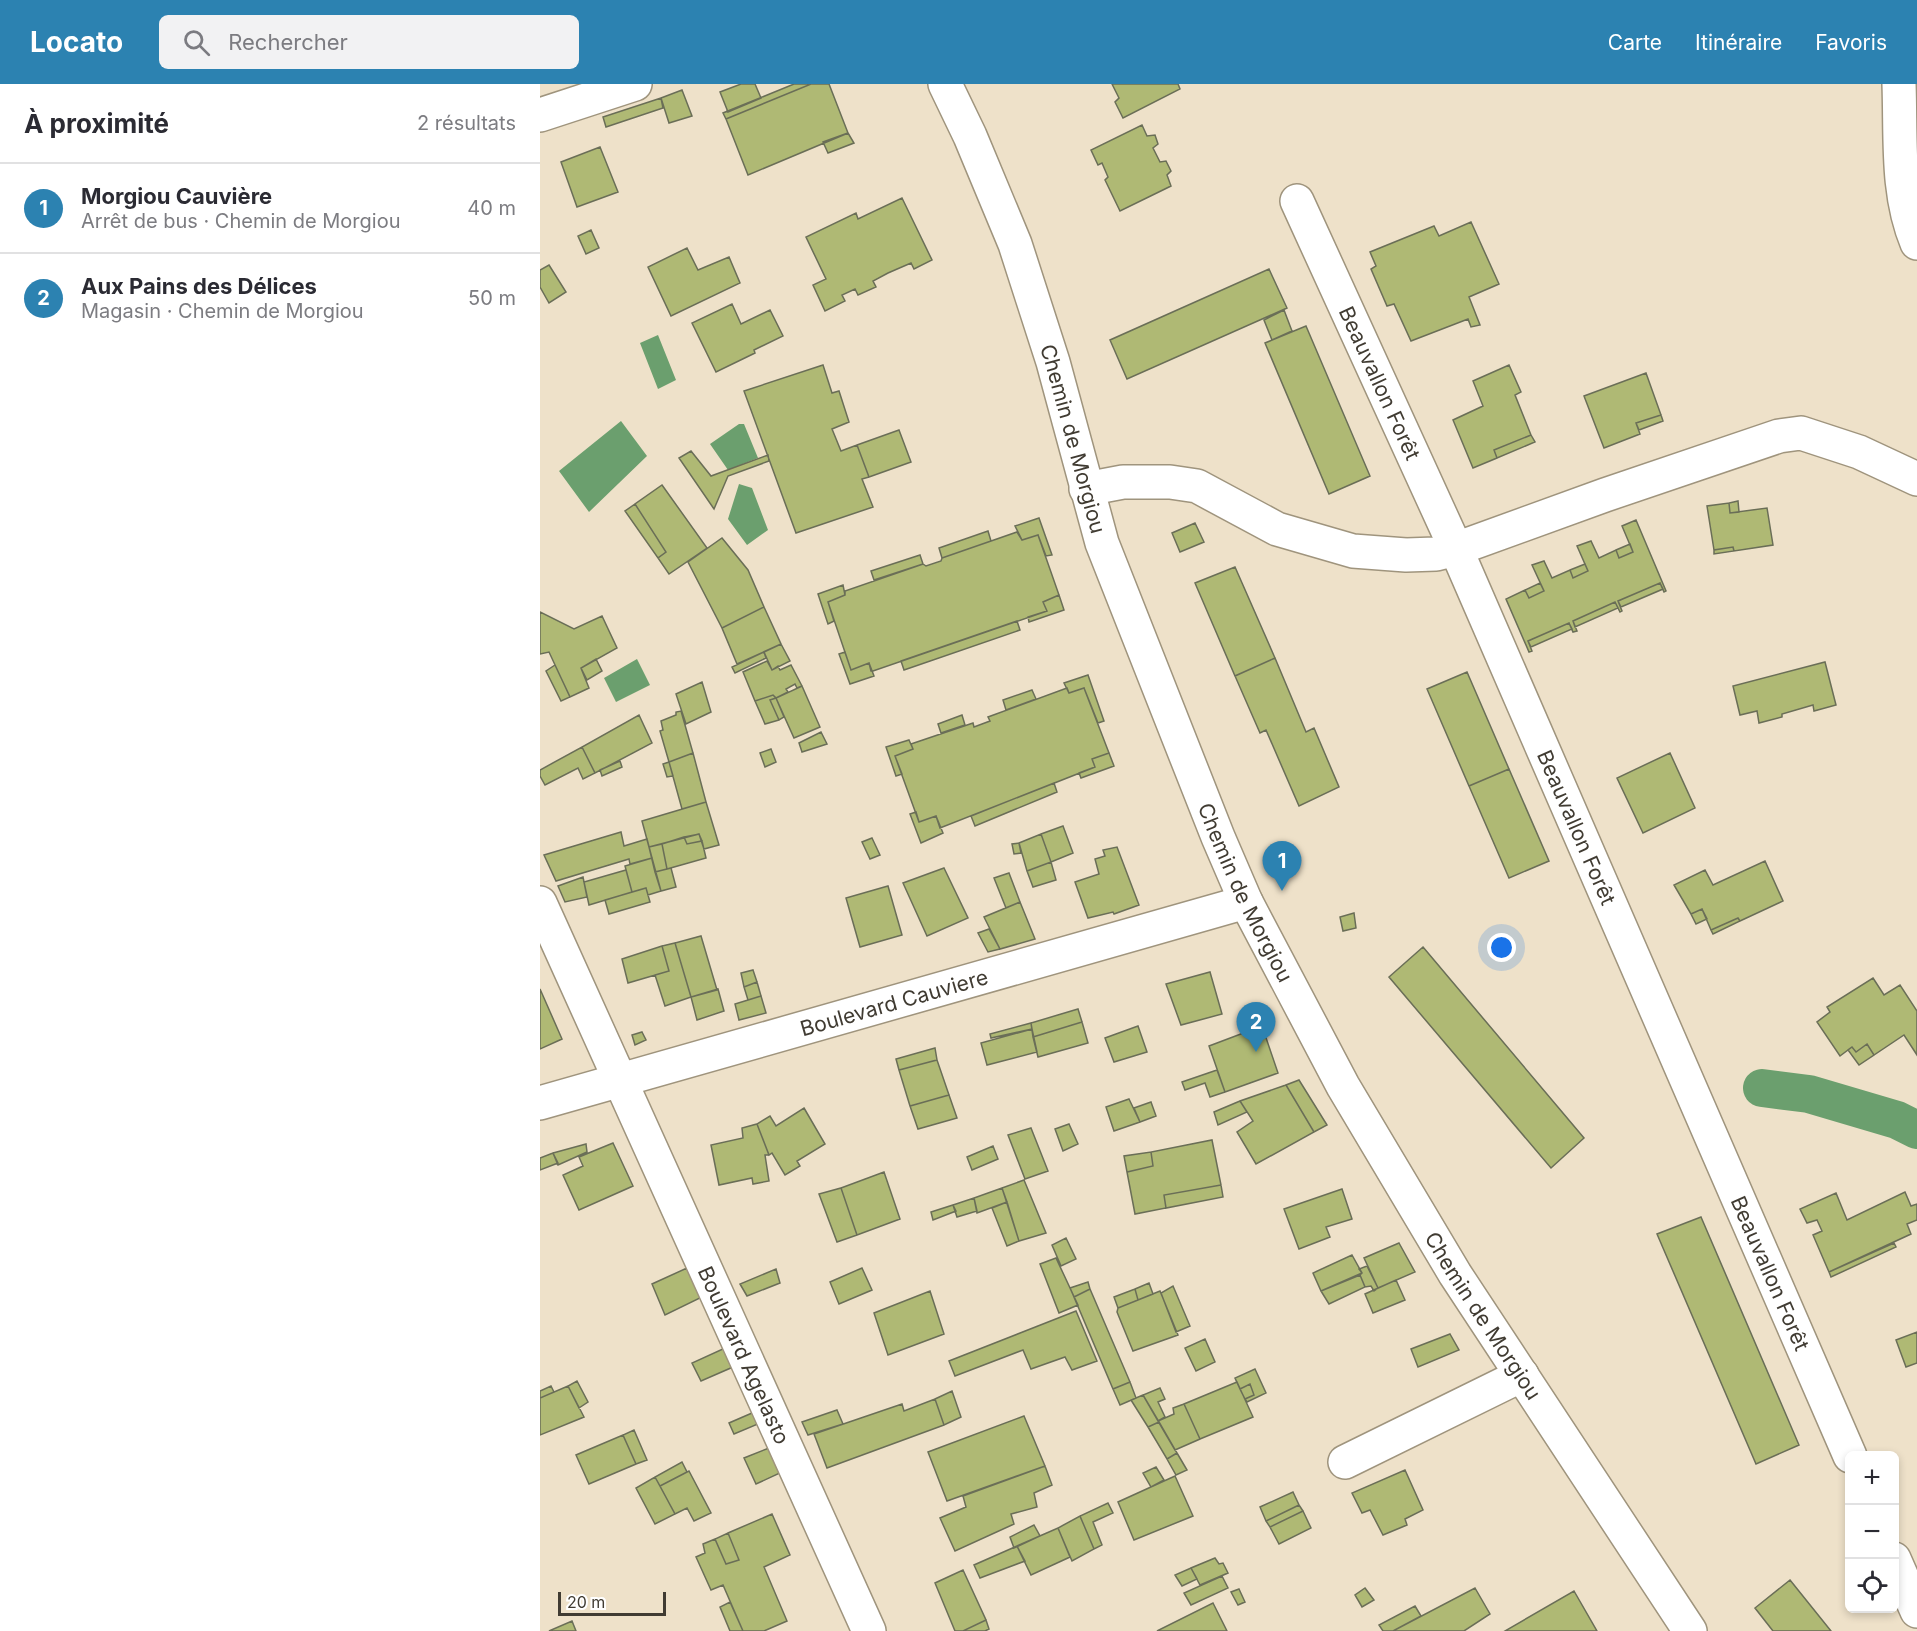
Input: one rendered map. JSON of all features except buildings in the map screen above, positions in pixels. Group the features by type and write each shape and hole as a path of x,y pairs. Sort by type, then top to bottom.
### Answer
{"street":[{"path":"540,115 635,84"},
{"name":"Chemin de Morgiou","path":"945,84 970,136 1015,244 1053,362 1102,543 1209,815 1246,902 1343,1086 1455,1274 1690,1631"},
{"path":"1899,84 1904,197 1908,222 1917,243"},
{"name":"Beauvallon Forêt","path":"1297,201 1456,549 1848,1451"},
{"path":"1086,489 1123,482 1188,484 1197,486 1276,529 1353,551 1406,555 1436,554 1456,549 1779,436 1801,433 1858,452 1917,479"},
{"name":"Boulevard Cauviere","path":"540,1103 1246,902"},
{"name":"Boulevard Agelasto","path":"540,903 869,1631"},
{"path":"1345,1462 1522,1375"},
{"path":"1899,1570 1917,1611"}],"shaded area":[{"path":"658,335 676,380 658,389 640,343"},
{"path":"621,421 647,456 589,512 559,471"},
{"path":"739,424 744,424 758,458 728,470 710,444"},
{"path":"739,484 752,488 768,530 747,545 728,519"},
{"path":"637,659 650,685 616,702 604,678"}],"waterway":[{"path":"1762,1088 1809,1094 1897,1120 1917,1130"}],"place":[{"name":"Morgiou Cauvière","path":"1282,891"},
{"name":"Aux Pains des Délices","path":"1256,1052"}]}
